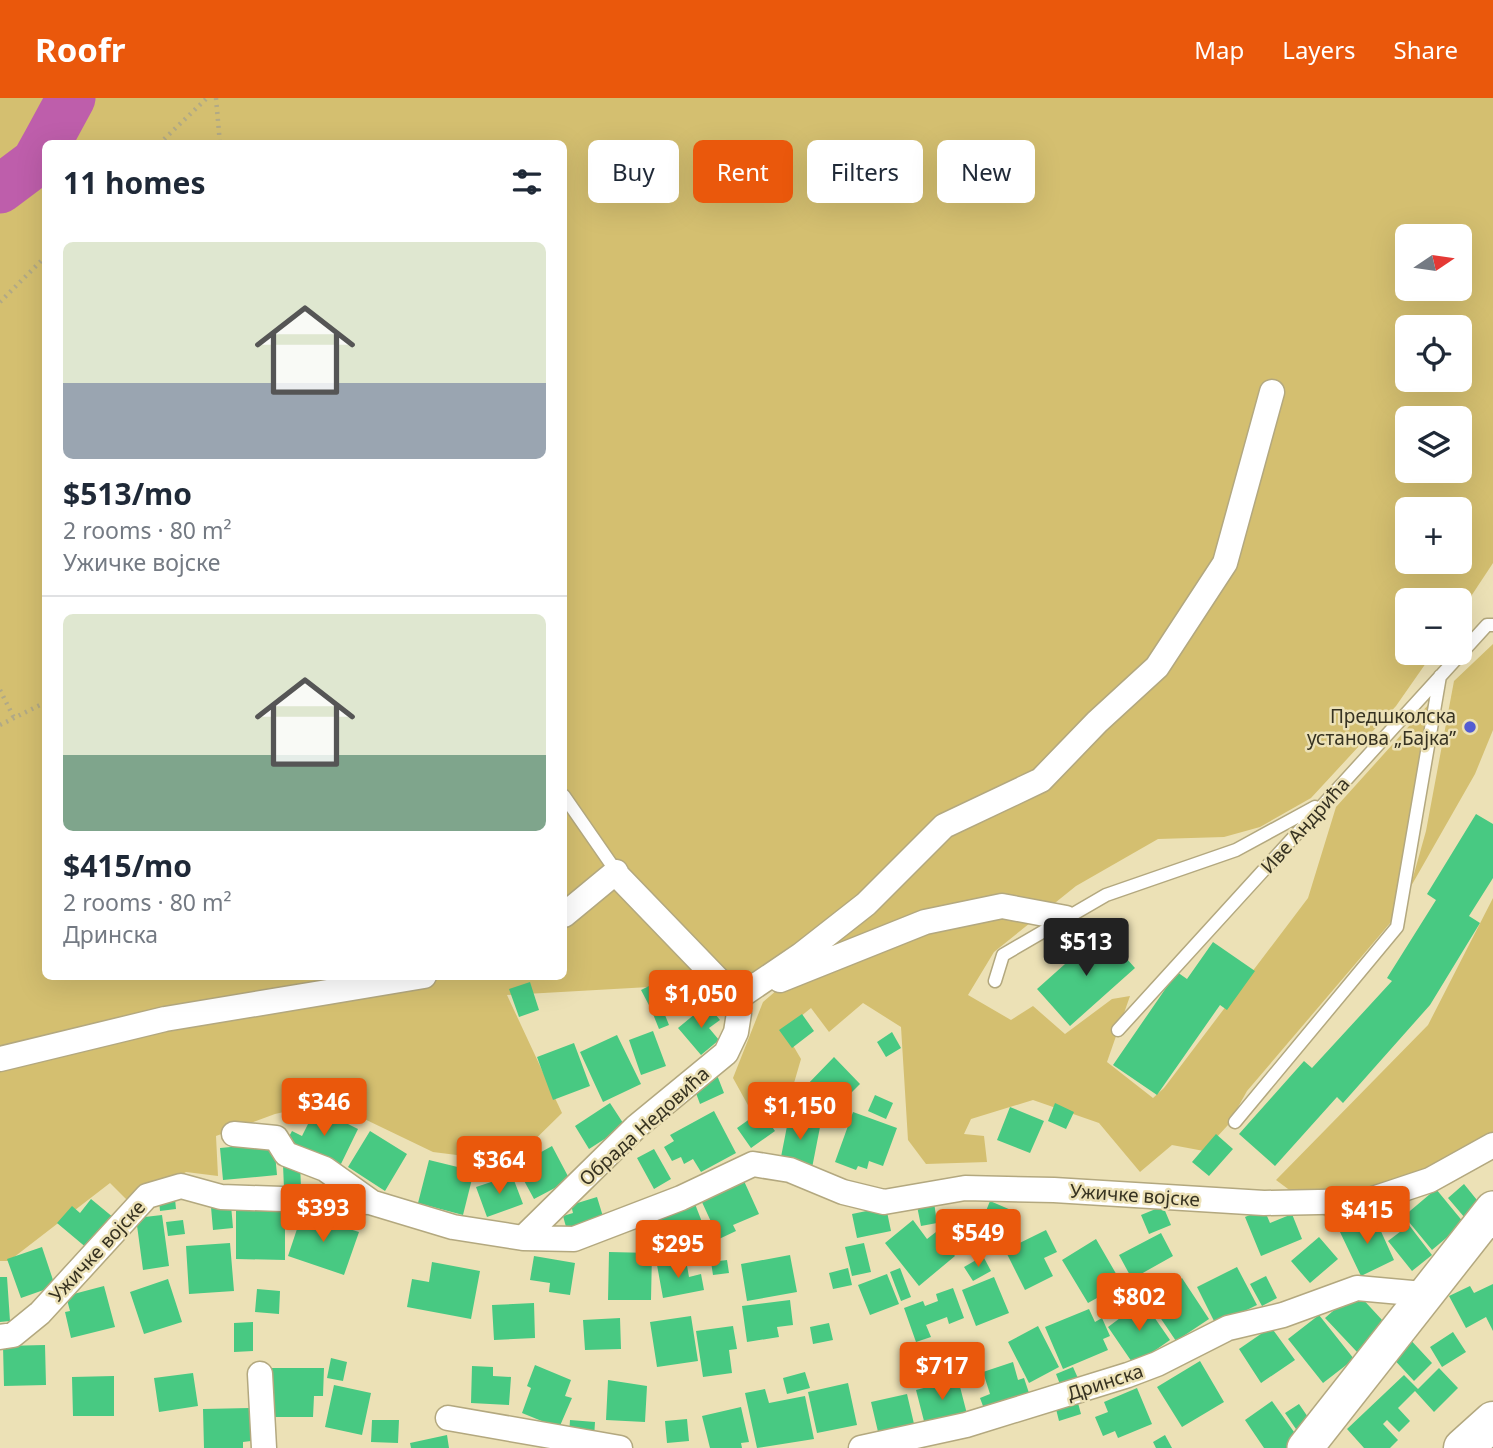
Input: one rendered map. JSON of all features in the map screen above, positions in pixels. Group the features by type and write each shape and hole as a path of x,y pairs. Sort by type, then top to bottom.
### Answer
{"main road":[{"path":"1464,1448 1493,1421"}],"street":[{"path":"733,1000 801,955 866,904 943,826 1041,780 1097,722 1157,667 1225,563 1272,392"},
{"path":"567,913 618,875 730,992 733,1000"},
{"path":"733,1000 925,922 1002,906 1066,918"},
{"path":"0,1059 165,1019 400,980"},
{"name":"Обрада Недовића","path":"523,1238 636,1127 726,1053 736,1031 738,1013 733,1000"},
{"name":"Ужичке војске","path":"234,1134 276,1138 286,1154 325,1169 370,1202"},
{"name":"Ужичке војске","path":"0,1337 13,1335 40,1313 147,1196 181,1186 221,1196 370,1202 453,1227 523,1238 574,1239 681,1198 753,1164 790,1170 842,1192 884,1202 965,1188 1054,1190 1264,1203 1367,1201 1430,1180 1493,1145"},
{"path":"1305,1448 1423,1294 1493,1209"},
{"name":"Дринска","path":"861,1448 966,1425 1128,1375 1157,1364 1228,1328 1283,1315 1357,1289 1423,1294"},
{"path":"260,1374 264,1448"},
{"path":"448,1418 620,1448"}],"lane":[{"name":"Иве Андрића","path":"1118,1030 1487,625 1493,625"},
{"path":"1235,1122 1397,927 1440,676"},
{"path":"567,800 618,875"},
{"path":"995,981 1003,954 1106,895 1236,850 1325,802"}],"path":[{"path":"163,140 207,98"},
{"path":"216,98 220,140"},
{"path":"0,302 42,260"},
{"path":"0,690 14,718"},
{"path":"0,724 42,704"}],"shaded area":[{"path":"0,98 1493,98 1493,563 1472,595 1472,588 1395,588 1395,665 1425,665 1396,706 1311,798 1260,827 1224,837 1158,839 1076,886 994,952 968,995 1011,1020 1033,1006 1065,1034 1112,999 1130,996 1107,1062 1153,1098 1164,1088 1308,898 1336,807 1429,704 1391,922 1247,1091 1228,1125 1204,1151 1172,1145 1140,1172 1099,1123 1033,1100 971,1119 964,1134 984,1136 987,1162 926,1164 908,1140 901,1027 863,1003 829,1032 811,1008 784,1030 801,1059 794,1083 749,1107 733,1078 763,1002 777,990 774,980 507,995 562,1113 512,1162 433,1152 329,1102 275,1114 216,1136 218,1176 186,1172 132,1205 110,1183 9,1261 0,1261"},
{"name":"Предшколска установа „Бајка”","path":"1493,644 1493,730 1475,774 1410,888 1426,831 1454,681"},
{"path":"1493,898 1493,1133 1343,1230 1276,1180 1428,1025"}],"building":[{"path":"1476,814 1493,824 1493,878 1469,916 1480,923 1430,1005 1343,1103 1337,1097 1275,1166 1239,1134 1304,1061 1312,1068 1392,981 1387,978 1436,900 1427,894"},
{"path":"1102,931 1135,968 1070,1026 1037,989"},
{"path":"1213,942 1255,971 1227,1010 1220,1005 1157,1095 1113,1065 1177,972 1187,979"},
{"path":"667,977 676,996 651,1009 641,990"},
{"path":"530,982 539,1010 519,1017 509,989"},
{"path":"707,1004 720,1020 709,1028 719,1040 701,1055 678,1028"},
{"path":"663,1010 669,1025 659,1029 653,1014"},
{"path":"802,1014 814,1031 792,1048 779,1030"},
{"path":"653,1031 666,1066 641,1075 629,1040"},
{"path":"892,1032 901,1048 886,1057 877,1042"},
{"path":"617,1035 641,1084 603,1102 580,1052"},
{"path":"574,1043 590,1086 553,1100 537,1057"},
{"path":"834,1057 860,1084 830,1114 804,1088"},
{"path":"717,1075 724,1093 700,1104 693,1085"},
{"path":"875,1095 893,1103 886,1119 868,1111"},
{"path":"610,1103 625,1126 589,1149 575,1126"},
{"path":"1055,1103 1074,1112 1066,1129 1048,1121"},
{"path":"1010,1107 1044,1121 1030,1153 997,1140"},
{"path":"316,1108 358,1129 340,1166 284,1146 292,1131 302,1136"},
{"path":"714,1111 736,1153 701,1172 693,1159 684,1164 681,1157 672,1161 664,1147 674,1141 670,1135"},
{"path":"761,1111 775,1131 751,1148 737,1128"},
{"path":"853,1112 897,1128 883,1166 869,1161 867,1169 858,1166 856,1170 835,1162"},
{"path":"789,1116 821,1122 812,1168 780,1162"},
{"path":"370,1131 407,1154 385,1191 348,1167"},
{"path":"1216,1134 1233,1149 1209,1176 1192,1162"},
{"path":"274,1143 277,1175 223,1180 220,1148"},
{"path":"552,1146 570,1180 534,1199 516,1166"},
{"path":"654,1149 671,1179 654,1189 637,1158"},
{"path":"429,1160 474,1171 463,1215 418,1203"},
{"path":"300,1164 301,1187 284,1188 283,1165"},
{"path":"512,1175 523,1204 487,1217 476,1187"},
{"path":"744,1181 759,1214 733,1225 736,1231 719,1239 701,1200"},
{"path":"1464,1184 1481,1205 1465,1218 1448,1198"},
{"path":"1436,1189 1464,1223 1432,1250 1404,1216"},
{"path":"597,1197 605,1223 568,1234 563,1216 573,1213 571,1205"},
{"path":"91,1199 114,1218 88,1249 57,1223 72,1206 80,1213"},
{"path":"175,1199 176,1209 160,1211 159,1200"},
{"path":"990,1201 1011,1210 1004,1225 984,1216"},
{"path":"934,1202 937,1223 921,1226 917,1206"},
{"path":"695,1204 711,1245 665,1262 649,1222"},
{"path":"231,1205 233,1228 213,1230 211,1207"},
{"path":"1163,1206 1171,1225 1149,1234 1141,1215"},
{"path":"886,1207 891,1231 857,1238 852,1214"},
{"path":"1264,1209 1270,1223 1292,1214 1302,1239 1261,1256 1245,1217"},
{"path":"236,1211 285,1211 285,1260 236,1259"},
{"path":"302,1214 359,1232 344,1275 288,1256"},
{"path":"162,1215 169,1266 143,1270 136,1218"},
{"path":"1374,1216 1394,1260 1361,1276 1340,1232"},
{"path":"183,1220 185,1234 168,1236 166,1222"},
{"path":"913,1220 927,1239 936,1232 955,1256 919,1286 885,1243"},
{"path":"1409,1225 1432,1255 1412,1271 1388,1241"},
{"path":"1046,1230 1057,1252 1044,1258 1053,1276 1025,1290 1005,1250"},
{"path":"1161,1233 1173,1256 1132,1279 1119,1255"},
{"path":"1319,1237 1338,1259 1310,1283 1291,1261"},
{"path":"1096,1239 1122,1284 1088,1303 1062,1260"},
{"path":"230,1243 234,1291 189,1294 186,1246"},
{"path":"864,1243 871,1272 852,1276 845,1247"},
{"path":"42,1247 55,1286 21,1298 7,1259"},
{"path":"609,1252 652,1253 651,1300 608,1300"},
{"path":"790,1255 797,1292 747,1301 741,1264"},
{"path":"534,1256 575,1263 570,1295 549,1292 550,1283 530,1280"},
{"path":"983,1256 991,1271 973,1281 964,1267"},
{"path":"686,1260 689,1277 701,1274 704,1290 663,1298 657,1265"},
{"path":"727,1260 729,1273 713,1275 711,1262"},
{"path":"432,1262 480,1271 471,1319 407,1307 412,1279 429,1282"},
{"path":"1237,1267 1257,1305 1216,1325 1197,1287"},
{"path":"848,1268 852,1285 833,1289 829,1273"},
{"path":"900,1268 911,1297 901,1301 890,1272"},
{"path":"887,1274 899,1304 870,1315 858,1285"},
{"path":"1266,1276 1277,1298 1262,1306 1250,1284"},
{"path":"0,1277 7,1277 10,1321 0,1322"},
{"path":"994,1277 1009,1313 976,1326 962,1290"},
{"path":"1182,1278 1209,1319 1176,1341 1149,1301"},
{"path":"168,1279 182,1322 144,1334 130,1292"},
{"path":"1493,1284 1493,1331 1486,1317 1466,1328 1449,1296 1470,1286 1474,1293"},
{"path":"104,1286 115,1327 71,1338 65,1312 70,1311 66,1296"},
{"path":"953,1288 964,1318 949,1324 947,1317 926,1325 931,1337 916,1342 904,1308 923,1301 925,1306 938,1301 936,1294"},
{"path":"257,1289 280,1291 279,1314 255,1312"},
{"path":"1359,1295 1383,1321 1357,1352 1325,1318 1348,1298"},
{"path":"790,1300 793,1325 777,1327 779,1337 747,1342 742,1306"},
{"path":"1143,1301 1170,1340 1134,1365 1108,1327"},
{"path":"534,1303 535,1338 494,1340 492,1305"},
{"path":"1089,1309 1095,1322 1102,1318 1110,1336 1103,1339 1108,1350 1063,1369 1045,1327"},
{"path":"1319,1315 1354,1359 1323,1383 1288,1339"},
{"path":"691,1316 698,1361 657,1367 650,1322"},
{"path":"620,1318 621,1349 585,1350 583,1320"},
{"path":"253,1322 253,1351 234,1352 234,1323"},
{"path":"829,1323 833,1340 813,1344 810,1327"},
{"path":"733,1326 737,1349 729,1350 732,1373 703,1377 696,1331"},
{"path":"1038,1326 1059,1367 1029,1383 1008,1342"},
{"path":"1271,1327 1295,1360 1261,1383 1239,1349"},
{"path":"1453,1332 1466,1352 1442,1367 1430,1347"},
{"path":"1407,1336 1432,1363 1414,1381 1389,1354"},
{"path":"45,1345 46,1385 4,1386 3,1346"},
{"path":"926,1357 928,1369 913,1373 910,1361"},
{"path":"331,1358 347,1362 343,1381 327,1378"},
{"path":"1200,1361 1224,1402 1182,1427 1157,1387"},
{"path":"1013,1362 1018,1380 1024,1378 1031,1399 986,1414 980,1398 990,1394 983,1372"},
{"path":"535,1365 571,1380 565,1396 572,1398 559,1428 522,1413 531,1388 527,1386"},
{"path":"472,1366 493,1367 493,1376 511,1377 509,1405 471,1403"},
{"path":"1073,1367 1081,1385 1063,1392 1056,1374"},
{"path":"270,1368 324,1368 323,1396 314,1396 313,1417 270,1417"},
{"path":"1439,1368 1458,1388 1434,1412 1415,1391 1398,1408 1410,1421 1399,1432 1387,1420 1383,1424 1398,1440 1390,1448 1364,1448 1347,1429 1404,1375 1418,1389"},
{"path":"805,1372 810,1388 787,1394 783,1378"},
{"path":"193,1373 198,1406 159,1412 154,1378"},
{"path":"114,1376 114,1416 73,1416 72,1377"},
{"path":"958,1379 967,1414 925,1425 916,1390"},
{"path":"608,1380 647,1386 645,1422 606,1420"},
{"path":"848,1383 857,1425 817,1433 808,1392"},
{"path":"334,1385 371,1393 362,1435 325,1427"},
{"path":"1137,1388 1152,1424 1118,1438 1115,1431 1103,1436 1095,1417 1108,1412 1104,1402"},
{"path":"765,1389 769,1403 805,1396 814,1439 757,1448 745,1393"},
{"path":"907,1394 915,1428 879,1436 871,1402"},
{"path":"1272,1401 1299,1439 1287,1448 1264,1448 1245,1420"},
{"path":"1078,1403 1081,1414 1059,1421 1056,1409"},
{"path":"1299,1404 1312,1423 1298,1432 1285,1413"},
{"path":"741,1407 749,1442 741,1443 742,1448 710,1448 702,1416"},
{"path":"250,1408 251,1441 243,1442 243,1448 204,1448 203,1409"},
{"path":"687,1419 689,1441 667,1443 665,1421"},
{"path":"372,1420 399,1420 398,1443 371,1442"},
{"path":"570,1420 595,1422 594,1438 569,1436"},
{"path":"447,1435 449,1448 411,1448 410,1443"},
{"path":"1165,1435 1172,1448 1156,1448 1153,1442"}],"waterway":[{"path":"48,140 71,98"},
{"path":"0,189 36,162 42,151"}],"place":[{"name":"Предшколска установа „Бајка”","path":"1470,727"}]}
